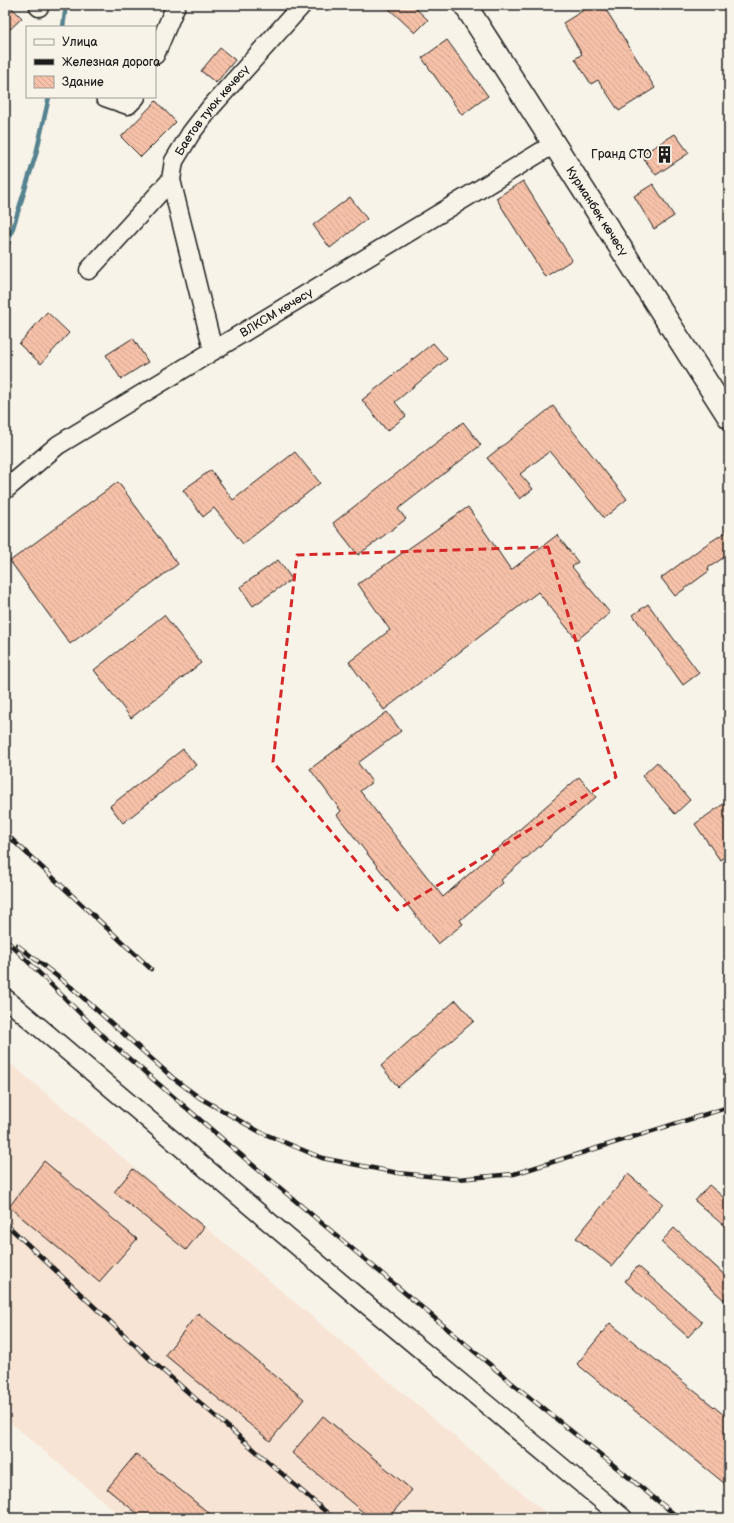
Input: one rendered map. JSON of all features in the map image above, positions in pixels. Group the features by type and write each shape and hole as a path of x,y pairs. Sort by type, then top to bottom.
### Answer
{"main road":[{"name":"Курманбек көчөсү","path":"465,5 729,417"}],"street":[{"path":"156,53 176,5"},
{"name":"Баетов туюк көчөсү","path":"213,350 171,180 174,161 191,133 211,107 302,5"},
{"path":"108,98 128,105 135,98"},
{"name":"ВЛКСМ көчөсү","path":"5,490 58,445 554,144"},
{"path":"89,270 171,180"},
{"path":"5,998 360,1299 623,1518"}],"highlighted area":[{"path":"548,547 616,777 397,910 273,762 297,555"}],"shaded area":[{"path":"5,1059 552,1518 123,1518 5,1418 5,1286 10,1280 5,1274"}],"building":[{"path":"5,5 9,5 22,18 5,34"},
{"path":"385,5 412,5 428,20 415,33"},
{"path":"592,5 603,5 655,88 619,111 598,80 591,84 575,59 582,54 563,23"},
{"path":"447,40 488,96 462,115 422,58"},
{"path":"220,48 235,60 216,83 201,71"},
{"path":"156,101 176,122 141,157 121,137"},
{"name":"Гранд СТО","path":"675,134 689,153 656,175 641,155"},
{"path":"523,181 572,260 545,277 496,198"},
{"path":"653,184 674,216 654,229 634,196"},
{"path":"350,197 367,219 330,248 313,225"},
{"path":"47,312 69,333 41,364 19,344"},
{"path":"133,338 148,362 121,379 106,355"},
{"path":"433,343 447,359 395,402 406,416 387,431 362,400"},
{"path":"553,406 627,499 604,518 550,451 520,474 533,489 520,499 487,458"},
{"path":"463,422 481,445 398,509 406,519 358,555 333,523"},
{"path":"295,452 320,483 243,544 214,508 203,517 183,490 211,470 233,500"},
{"path":"118,482 178,564 70,644 10,561"},
{"path":"468,507 511,570 557,535 578,562 572,567 610,613 577,640 538,592 384,710 349,662 390,630 358,584"},
{"path":"729,530 729,554 708,568 709,571 675,596 661,578 704,546"},
{"path":"278,560 292,579 253,606 240,587"},
{"path":"648,604 699,673 683,685 633,615"},
{"path":"164,615 201,663 131,718 94,670"},
{"path":"387,712 401,731 358,763 372,782 360,791 443,897 579,777 596,797 501,880 503,883 460,920 463,924 438,944 337,815 341,811 310,769"},
{"path":"183,749 196,765 123,823 110,806"},
{"path":"657,762 690,800 675,814 642,776"},
{"path":"729,800 729,854 720,860 695,824"},
{"path":"456,1000 474,1021 398,1087 381,1066"},
{"path":"44,1161 137,1239 99,1282 9,1207"},
{"path":"133,1169 204,1227 186,1250 114,1192"},
{"path":"628,1174 663,1203 612,1266 576,1238"},
{"path":"709,1185 729,1202 729,1230 695,1201"},
{"path":"674,1228 729,1279 729,1294 724,1300 661,1242"},
{"path":"638,1266 702,1322 688,1337 625,1281"},
{"path":"198,1313 304,1399 270,1441 165,1355"},
{"path":"610,1323 729,1419 729,1487 577,1364"},
{"path":"323,1416 412,1490 388,1518 370,1518 292,1453"},
{"path":"136,1454 215,1518 143,1518 107,1489"}],"waterway":[{"path":"63,26 66,5"},
{"path":"5,253 36,154 49,98"}],"railway":[{"path":"5,833 151,969"},
{"path":"5,939 104,1037 248,1161 513,1384 679,1518"},
{"path":"17,945 71,987 173,1078 200,1098 260,1132 322,1158 398,1173 458,1179 514,1174 729,1107"},
{"path":"5,1223 152,1361 333,1518"}],"place":[{"name":"Гранд СТО","path":"665,154"}]}
